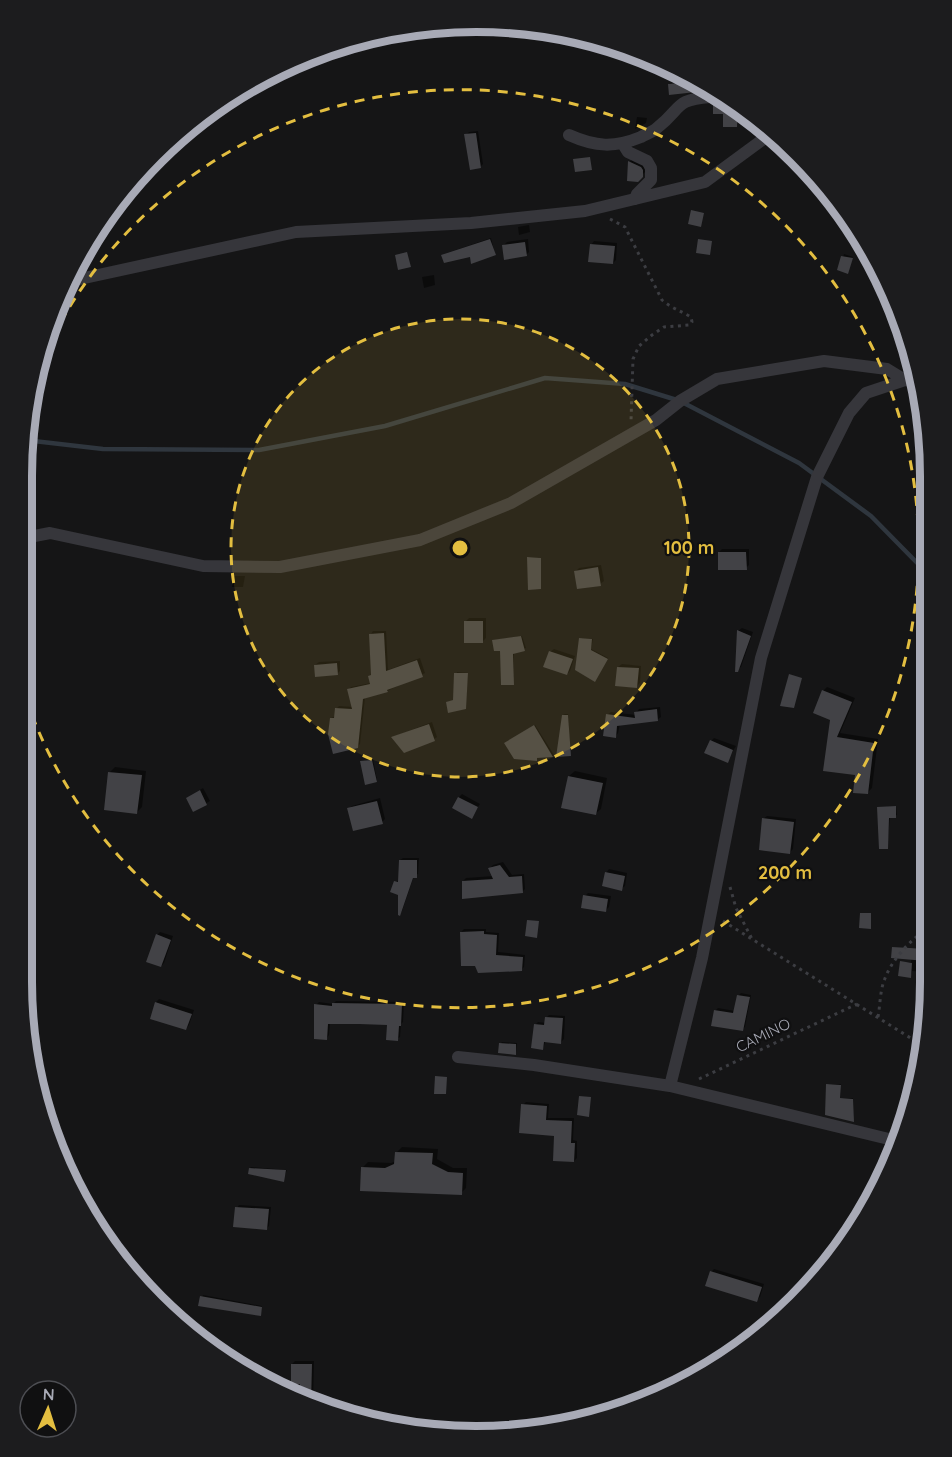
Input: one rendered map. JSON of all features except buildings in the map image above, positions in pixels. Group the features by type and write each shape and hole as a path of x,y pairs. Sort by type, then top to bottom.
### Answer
{"street":[{"path":"569,135 604,145 623,144 656,130 681,102 708,97"},
{"path":"77,280 296,232 471,223 585,211 705,182 765,138"},
{"path":"623,144 628,152 647,161 651,168 651,180 637,194 636,199"},
{"path":"32,536 50,533 203,566 280,567 420,540 511,503 631,434 717,380 824,362 887,369 905,380"},
{"path":"675,1087 761,658 817,477 849,413 866,393 910,380"},
{"path":"458,1057 534,1065 675,1087 891,1140"}],"path":[{"path":"585,211 625,227 662,300 670,307 681,310 691,317 692,322 689,326 664,327 639,346 633,359 631,434"},
{"path":"728,879 736,908 752,939"},
{"path":"711,914 917,1042"},
{"path":"878,1017 884,982 897,957 920,933"},
{"name":"CAMINO","path":"675,1087 857,1004"}],"waterway":[{"path":"33,441 103,449 259,450 385,426 545,378 625,384 680,401 799,463 871,516 920,566"}]}
